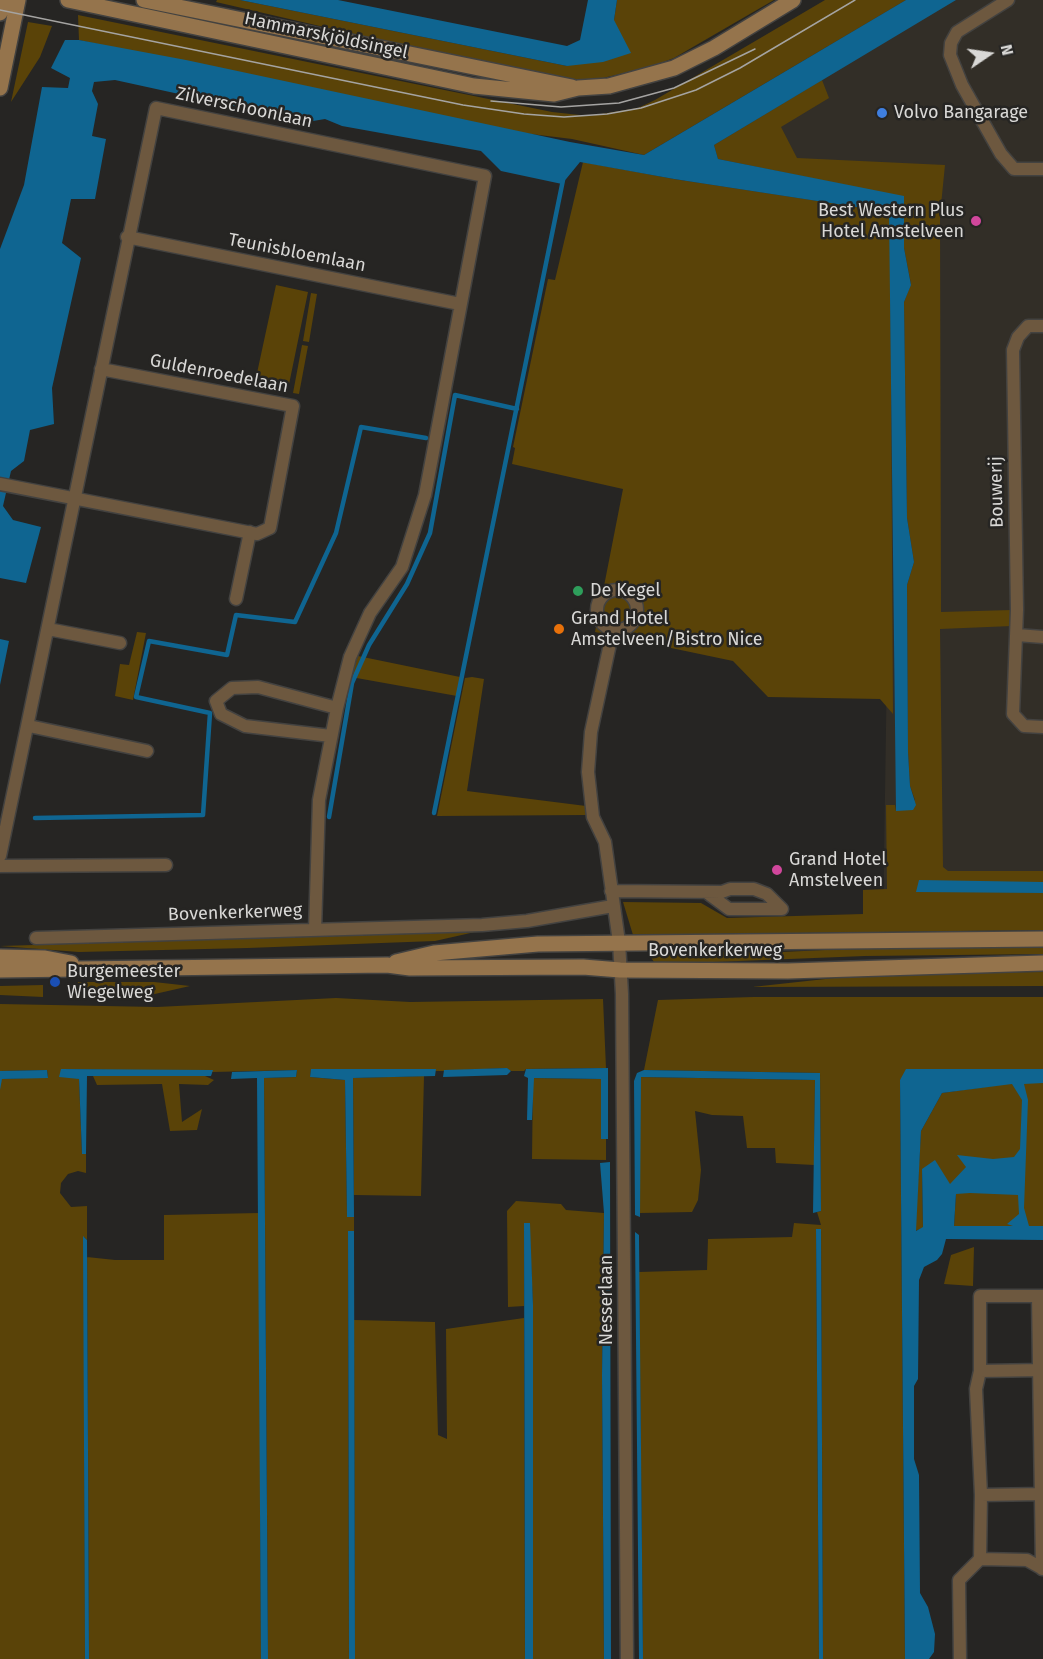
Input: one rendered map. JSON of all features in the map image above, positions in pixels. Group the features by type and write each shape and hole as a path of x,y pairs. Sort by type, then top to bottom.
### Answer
{"main road":[{"path":"0,13 3,0"},
{"path":"0,88 18,0"},
{"name":"Hammarskjöldsingel","path":"68,0 474,86 554,94 578,88 609,86 674,68 714,48 793,0"},
{"name":"Hammarskjöldsingel","path":"144,0 198,5 578,88"},
{"name":"Bovenkerkerweg","path":"387,965 434,952 619,942 1043,939"},
{"name":"Bovenkerkerweg","path":"0,957 45,958 100,970"},
{"name":"Bovenkerkerweg","path":"0,970 387,965 410,968 583,967 620,970 788,970 1043,963"}],"street":[{"path":"1008,0 957,32 951,43 950,55 962,85 1001,154 1014,169 1043,169"},
{"path":"173,24 178,3"},
{"path":"194,28 198,5"},
{"name":"Zilverschoonlaan","path":"0,856 29,726 127,237 156,108 485,176 425,495 402,567 370,613 350,657 337,708 319,800 315,930"},
{"name":"Teunisbloemlaan","path":"127,237 460,304"},
{"name":"Bouwerij","path":"1043,326 1028,326 1018,337 1013,350 1017,635 1013,714 1024,726 1043,727"},
{"name":"Guldenroedelaan","path":"101,369 293,406 270,528 264,533 250,532"},
{"path":"0,484 250,532 236,599"},
{"path":"48,629 120,643"},
{"path":"613,630 591,732 588,772 593,818 605,842 619,942"},
{"path":"1017,635 1043,637"},
{"path":"331,736 245,726 221,714 216,701 231,688 258,687 337,708"},
{"path":"29,726 147,751"},
{"path":"0,866 166,865"},
{"path":"611,891 706,892 754,889 767,894 782,909 729,909 706,892"},
{"name":"Bovenkerkerweg","path":"36,938 482,925 527,921 613,906"},
{"name":"Nesserlaan","path":"619,942 623,1097 627,1659"},
{"path":"960,1659 959,1580 980,1559 981,1495 976,1389 980,1371 980,1296 1041,1296 1042,1569"},
{"path":"980,1371 1041,1370"},
{"path":"981,1495 1042,1494"},
{"path":"980,1559 1027,1560 1042,1569"}],"shaded area":[{"path":"217,0 240,0 567,66 614,20 617,0 774,0 674,58 647,68 585,82 531,75 216,2"},
{"path":"825,0 906,0 644,155 572,139 473,127 79,40 78,15 552,112 589,116 638,108 655,100"},
{"path":"891,0 1043,0 1043,923 883,926 891,396 667,162"},
{"path":"28,22 52,26 40,57 11,102"},
{"path":"822,80 829,98 781,127 797,158 945,165 940,215 941,612 1012,610 1012,626 940,629 943,867 948,871 1043,871 1043,930 633,935 623,902 701,903 727,918 863,914 863,890 887,889 886,805 895,805 896,811 915,800 910,786 908,752 907,585 914,562 907,518 904,302 911,284 904,248 904,197 718,159 714,145"},
{"path":"583,162 674,179 890,212 893,714 880,699 768,697 733,661 595,632 623,489 512,464 515,448 513,447 548,279 555,280"},
{"path":"276,285 308,292 287,394 254,387"},
{"path":"311,293 317,294 309,342 303,341"},
{"path":"302,345 308,346 299,394 293,393"},
{"path":"137,632 146,633 133,700 115,696 120,664 129,665"},
{"path":"358,656 460,677 457,696 351,677"},
{"path":"465,678 484,679 467,791 586,806 586,815 437,816"},
{"path":"475,932 435,941 248,948 79,952 0,946"},
{"path":"1043,945 1043,954 865,956 663,964 654,962 650,956 660,951 782,952 910,946"},
{"path":"1043,972 1043,986 752,987 880,973"},
{"path":"78,982 154,982 190,986 146,996 77,996"},
{"path":"43,985 43,997 0,995 0,986"},
{"path":"753,997 1043,997 1043,1069 914,1070 900,1080 905,1659 823,1659 821,1229 816,1230 819,1659 643,1659 639,1272 707,1270 708,1239 792,1237 794,1223 821,1225 817,1212 821,1211 820,1073 644,1070 658,1000"},
{"path":"336,998 410,1002 603,999 606,1068 526,1069 524,1071 511,1071 506,1068 444,1071 311,1070 310,1077 345,1080 347,1216 354,1217 354,1231 348,1231 349,1659 268,1659 264,1078 296,1077 297,1070 213,1072 61,1069 79,1079 82,1154 86,1154 86,1173 78,1171 68,1174 61,1183 60,1193 71,1207 87,1206 87,1240 84,1237 85,1659 0,1659 0,1082 2,1079 48,1077 47,1070 0,1071 0,1004 157,1007"},
{"path":"93,1076 205,1076 214,1080 208,1085 179,1084 182,1122 202,1109 197,1130 170,1131 162,1084 97,1085"},
{"path":"424,1076 421,1196 354,1195 353,1078"},
{"path":"640,1077 815,1080 814,1165 776,1163 775,1148 747,1148 743,1116 712,1115 695,1111 701,1170 698,1200 692,1212 640,1213"},
{"path":"533,1078 602,1079 601,1139 606,1139 606,1160 532,1159"},
{"path":"1012,1083 1043,1083 1043,1226 954,1226 956,1194 922,1169 923,1228 915,1231 921,1131 942,1093"},
{"path":"516,1201 561,1204 566,1210 604,1213 602,1375 604,1659 533,1659 533,1305 529,1223 524,1224 524,1306 508,1307 507,1211"},
{"path":"259,1213 261,1659 89,1659 87,1257 115,1260 164,1260 164,1215"},
{"path":"974,1247 973,1286 944,1284 951,1255"},
{"path":"524,1318 525,1659 355,1659 354,1320 435,1322 438,1435 447,1439 446,1329"}],"water":[{"path":"240,0 338,0 567,46 580,40 588,0 617,0 614,20 631,53 603,62 567,66"},
{"path":"906,0 956,0 714,145 718,159 904,196 904,248 911,285 904,302 907,518 914,562 907,585 908,752 910,786 916,805 913,810 896,811 889,212 580,162 562,184 501,171 481,151 342,126 325,119 307,122 115,80 94,82 92,91 98,104 92,136 106,139 95,199 71,199 62,243 81,258 52,388 54,424 30,430 24,461 11,471 3,506 13,520 41,527 26,583 0,578 0,249 24,185 42,87 68,88 70,78 51,68 65,40 79,40 186,60 570,142 644,155"},
{"path":"0,639 9,641 0,685"},
{"path":"919,880 1043,882 1043,893 916,892"},
{"path":"507,1068 511,1071 507,1075 443,1077 444,1070"},
{"path":"608,1068 608,1139 601,1139 601,1079 534,1078 532,1120 527,1120 528,1078 524,1076 526,1069"},
{"path":"61,1069 213,1070 211,1076 87,1076 86,1154 82,1154 79,1079 59,1077"},
{"path":"311,1069 436,1069 435,1076 353,1078 354,1217 347,1217 345,1080 310,1077"},
{"path":"906,1069 1043,1069 1043,1083 1024,1084 1028,1100 1024,1208 1029,1226 1043,1226 1043,1240 946,1239 942,1254 937,1260 924,1267 919,1280 918,1379 914,1386 914,1459 919,1475 920,1593 928,1607 935,1634 934,1652 929,1659 905,1659 900,1080","holes":["1012,1084 1022,1100 1020,1149 1014,1157 993,1159 957,1155 966,1167 950,1184 935,1160 922,1169 923,1227 916,1231 921,1131 942,1093","956,1194 1018,1195 1019,1214 1007,1224 1013,1226 954,1226"]},
{"path":"47,1070 48,1078 2,1079 0,1090 0,1071"},
{"path":"297,1070 296,1077 264,1078 268,1659 261,1659 257,1078 231,1079 232,1072"},
{"path":"644,1070 820,1073 821,1211 813,1213 815,1080 641,1077 640,1217 635,1215 634,1081 637,1073"},
{"path":"610,1162 611,1659 604,1659 602,1375 604,1213 600,1163"},
{"path":"524,1223 530,1223 533,1305 533,1659 525,1659"},
{"path":"816,1229 821,1229 823,1659 819,1659"},
{"path":"348,1231 354,1231 355,1659 349,1659"},
{"path":"635,1232 639,1235 643,1659 639,1659"},
{"path":"83,1236 87,1240 89,1659 85,1659"}],"waterway":[{"path":"434,813 563,180"},
{"path":"329,817 352,683 369,645 407,584 430,533 455,395 517,409"},
{"path":"35,818 203,815 210,713 136,697 149,641 227,655 236,615 295,622 336,533 361,427 426,438"}],"tram line":[{"path":"0,10 463,105 564,117 607,114 641,108 696,90 740,68 855,0"},
{"path":"491,101 561,107 619,103 674,88 755,49"}],"place":[{"name":"Volvo Bangarage","path":"882,113"},
{"name":"Best Western Plus Hotel Amstelveen","path":"976,221"},
{"name":"De Kegel","path":"578,591"},
{"name":"Grand Hotel Amstelveen/Bistro Nice","path":"559,629"},
{"name":"Grand Hotel Amstelveen","path":"777,870"},
{"name":"Burgemeester Wiegelweg","path":"55,982"}]}
